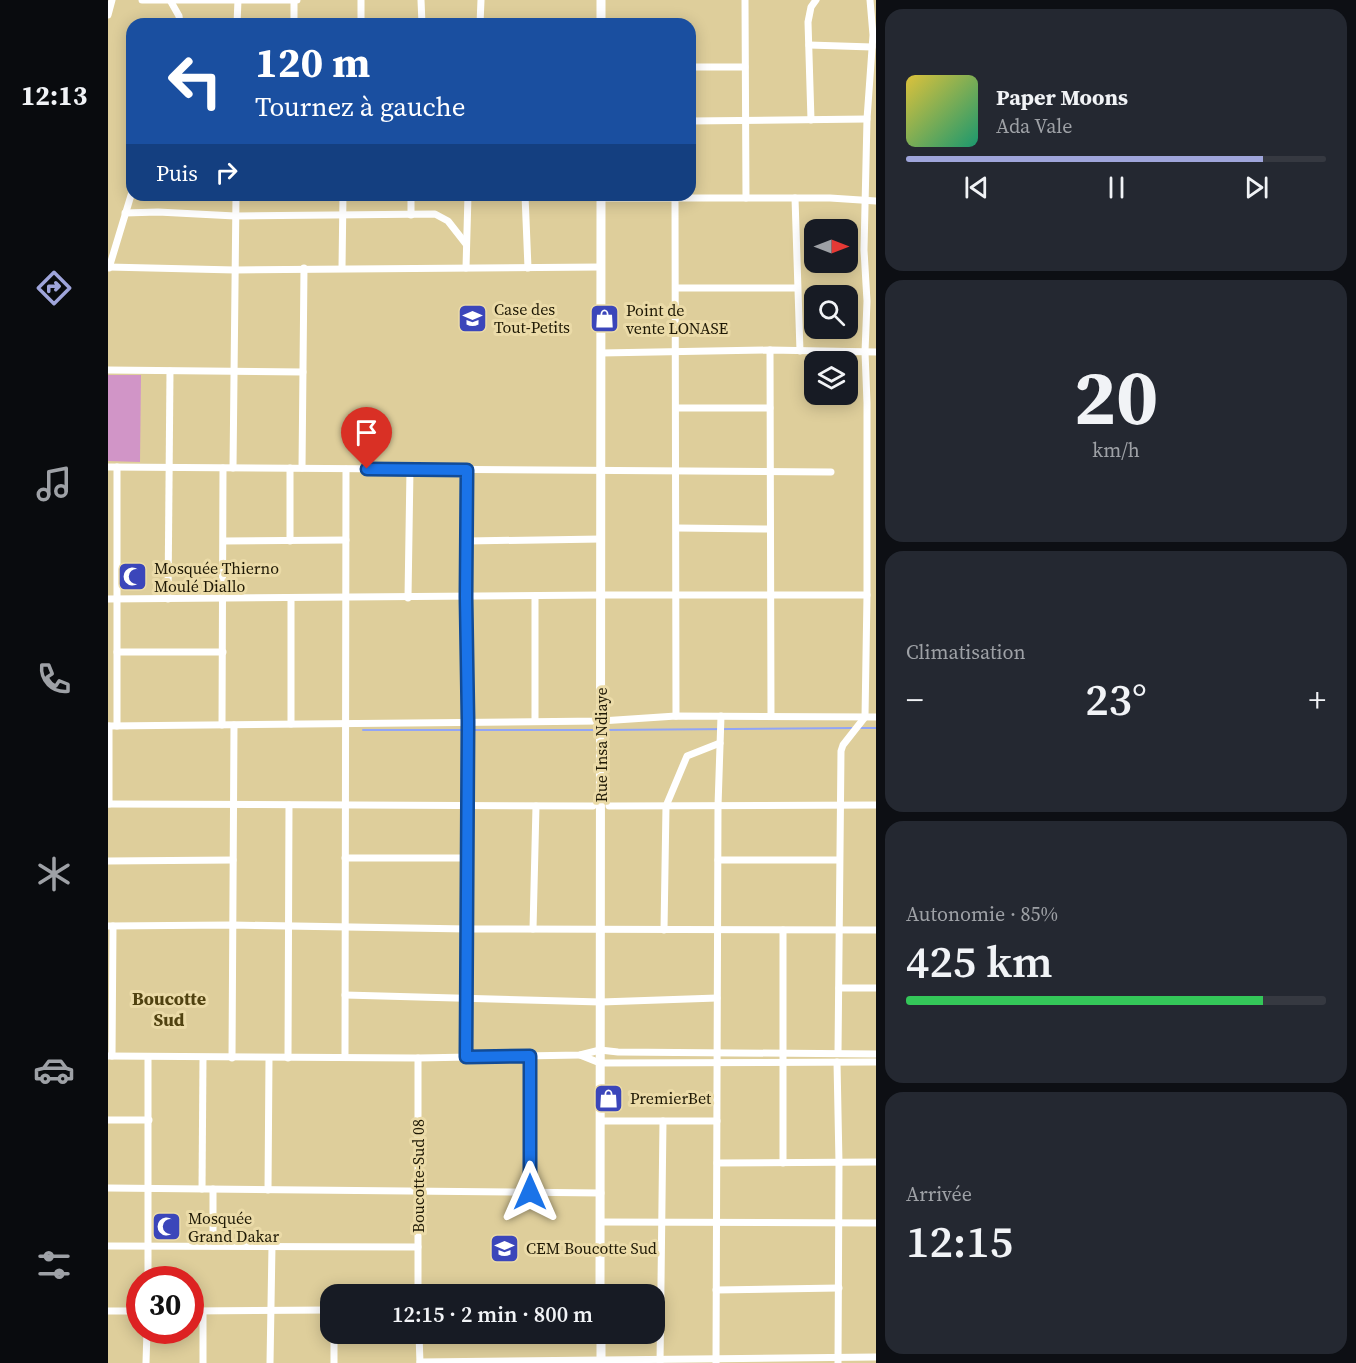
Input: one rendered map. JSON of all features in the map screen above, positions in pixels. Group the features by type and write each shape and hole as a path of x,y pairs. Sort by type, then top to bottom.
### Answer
{"main road":[{"path":"601,0 601,18"},
{"name":"Rue Insa Ndiaye","path":"600,1284 601,201"},
{"path":"601,1344 601,1362"}],"street":[{"path":"108,15 112,0"},
{"path":"142,0 296,0 294,18"},
{"path":"170,0 179,18"},
{"path":"237,18 238,0"},
{"path":"361,0 361,18"},
{"path":"421,0 422,18"},
{"path":"480,18 481,0"},
{"path":"745,0 746,198"},
{"path":"811,120 808,22 811,7 816,0"},
{"path":"838,1053 841,752 843,745 865,717 867,301 864,250 867,119 873,22 870,0"},
{"path":"809,45 872,47"},
{"path":"696,67 745,68"},
{"path":"696,121 867,119"},
{"path":"795,198 800,351"},
{"path":"696,199 795,198 876,201"},
{"path":"129,201 109,267 235,270 601,267"},
{"path":"233,468 236,201"},
{"path":"342,268 343,201"},
{"path":"411,201 411,215"},
{"path":"466,268 468,201"},
{"path":"525,201 528,267"},
{"path":"675,201 676,716"},
{"path":"125,213 158,212 235,216 435,214 447,221 466,244"},
{"path":"302,468 304,268"},
{"path":"676,288 797,288"},
{"path":"770,351 771,716"},
{"path":"601,353 876,352"},
{"path":"108,370 303,372"},
{"path":"168,599 170,371"},
{"path":"676,408 770,408"},
{"path":"108,467 831,472"},
{"path":"117,467 112,599 117,652 117,726"},
{"path":"222,725 223,468"},
{"path":"290,468 290,541"},
{"path":"345,469 345,1058"},
{"path":"408,598 410,469"},
{"path":"466,1057 468,998 467,470"},
{"path":"677,528 770,528"},
{"path":"467,541 601,539"},
{"path":"108,540 116,540"},
{"path":"224,541 346,540"},
{"path":"112,599 867,595"},
{"path":"535,596 535,721"},
{"path":"291,598 291,724"},
{"path":"117,652 223,652"},
{"path":"593,806 108,804 108,726 601,721 676,716 876,717"},
{"path":"716,1361 717,930 721,716"},
{"path":"232,1058 234,725"},
{"path":"664,930 666,806 687,756 720,743"},
{"path":"288,1058 289,805"},
{"path":"609,806 876,805"},
{"path":"533,929 536,806"},
{"path":"345,858 467,858"},
{"path":"108,861 232,860"},
{"path":"718,860 839,860"},
{"path":"876,930 110,926 110,1056 418,1058 580,1055 600,1050 717,1057 876,1062"},
{"path":"783,930 783,1163"},
{"path":"839,988 876,988"},
{"path":"345,995 601,1002 717,998"},
{"path":"784,1058 838,1053 876,1054"},
{"path":"580,1055 600,1063 717,1057"},
{"path":"530,1056 530,1192"},
{"path":"148,1057 150,1189 148,1266"},
{"path":"202,1189 204,1058"},
{"path":"268,1190 269,1058"},
{"name":"Boucotte-Sud 08","path":"418,1058 418,1284"},
{"path":"837,1062 838,1360"},
{"path":"108,1120 149,1120"},
{"path":"601,1120 717,1121"},
{"path":"660,1361 663,1121"},
{"path":"717,1163 876,1162"},
{"path":"108,1188 601,1193"},
{"path":"213,1189 213,1246"},
{"path":"601,1222 876,1223"},
{"path":"108,1246 418,1247"},
{"path":"270,1363 272,1246"},
{"path":"716,1290 839,1288"},
{"path":"204,1312 320,1310"},
{"path":"108,1311 126,1311"},
{"path":"146,1363 147,1344"},
{"path":"203,1344 203,1363"},
{"path":"334,1344 334,1363"},
{"path":"419,1344 420,1362 838,1360 876,1357"}],"shaded area":[{"path":"108,375 141,375 140,462 108,461"}],"waterway":[{"path":"603,730 852,728"},
{"path":"858,728 876,728"},
{"path":"363,730 465,730"},
{"path":"471,730 597,730"}],"place":[{"name":"Case des Tout-Petits","path":"473,318"},
{"name":"Point de vente LONASE","path":"605,319"},
{"name":"Mosquée Thierno Moulé Diallo","path":"133,577"},
{"name":"PremierBet","path":"609,1098"},
{"name":"Mosquée Grand Dakar","path":"167,1227"},
{"name":"CEM Boucotte Sud","path":"505,1248"}],"district":[{"name":"Boucotte Sud","path":"169,1008"}],"route":[{"path":"367,469 467,470 468,998 466,1057 530,1056 530,1192"}]}
